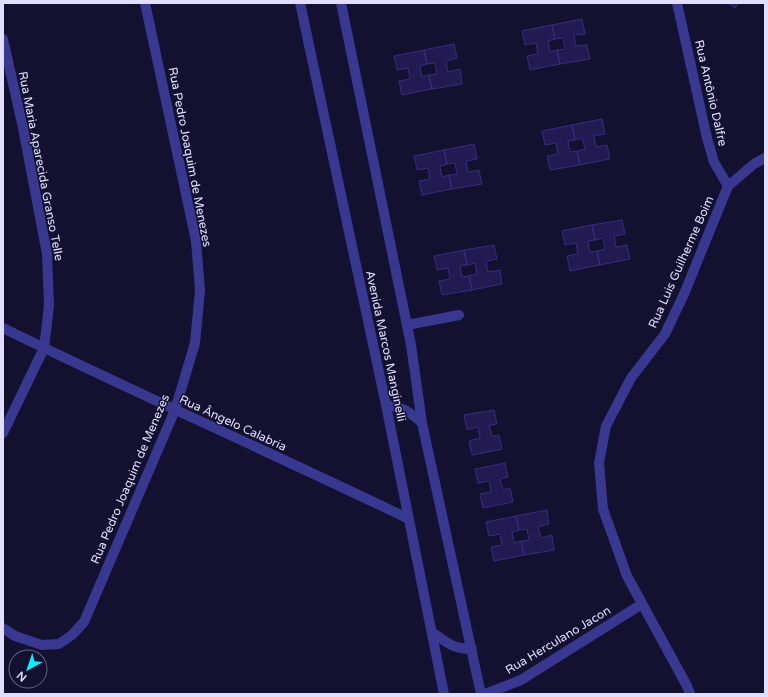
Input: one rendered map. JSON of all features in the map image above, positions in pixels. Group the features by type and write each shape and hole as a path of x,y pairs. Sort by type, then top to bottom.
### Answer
{"street":[{"name":"Rua Pedro Joaquim de Menezes","path":"3,628 15,636 42,645 58,644 72,635 84,622 175,410 195,343 200,290 196,241 146,3"},
{"name":"Avenida Marcos Manginelli","path":"300,3 386,405 444,694"},
{"name":"Avenida Marcos Manginelli","path":"341,3 407,324 422,423 481,694"},
{"name":"Rua Antônio Dalfre","path":"677,3 707,138 714,162 728,186"},
{"name":"Rua Maria Aparecida Granso Telle","path":"3,39 47,254 49,305 44,348 3,433"},
{"name":"Rua Luis Guilherme Boim","path":"690,694 627,576 603,509 599,463 606,426 631,378 664,334 684,294 728,186 754,164 765,158"},
{"path":"407,324 459,315"},
{"name":"Rua Ângelo Calabria","path":"3,328 409,519"},
{"path":"386,405 404,409 422,423"},
{"name":"Rua Herculano Jacon","path":"485,694 521,680 642,604"},
{"path":"432,632 451,645 462,649 472,649"}],"building":[{"path":"728,3 738,3 735,8"},
{"path":"582,19 585,34 574,35 576,46 587,45 590,59 560,64 557,50 565,49 563,38 555,39 552,25"},
{"path":"552,25 555,39 548,41 550,52 557,50 560,64 530,70 527,56 538,54 536,43 525,45 522,31"},
{"path":"454,44 457,58 446,61 448,72 460,69 462,84 432,89 429,75 437,74 435,63 427,64 424,50"},
{"path":"424,50 427,64 420,66 422,77 429,75 432,89 402,95 399,81 410,79 408,68 397,70 394,56"},
{"path":"602,119 605,134 594,136 596,147 607,145 610,159 580,165 577,151 585,149 582,138 575,140 572,125"},
{"path":"572,125 575,140 568,141 570,152 577,151 580,165 550,170 547,156 558,154 556,143 545,145 542,131"},
{"path":"474,144 477,159 466,161 468,172 479,170 482,184 452,189 449,175 457,174 455,163 447,164 444,150"},
{"path":"444,150 447,164 440,166 442,177 449,175 452,189 422,195 419,181 430,179 428,168 417,170 414,156"},
{"path":"622,220 625,234 614,236 616,247 627,245 630,259 600,265 597,251 605,249 603,238 595,240 592,225"},
{"path":"592,225 595,240 588,241 590,252 597,251 600,265 570,271 567,256 578,254 576,243 565,245 562,231"},
{"path":"494,245 497,259 486,261 488,272 500,270 502,284 472,290 469,276 477,274 475,263 467,265 464,250"},
{"path":"464,250 467,265 460,266 462,277 469,276 472,290 442,295 439,281 450,279 448,268 437,270 434,256"},
{"path":"494,410 497,424 489,425 492,436 499,435 502,449 472,455 469,441 480,438 478,427 467,430 464,415"},
{"path":"505,463 508,477 500,479 503,490 510,488 513,502 483,508 480,494 491,492 489,481 478,483 475,469"},
{"path":"547,510 549,524 538,527 541,538 552,535 554,550 524,555 521,541 529,540 527,529 519,530 516,516"},
{"path":"516,516 519,530 512,532 514,543 521,541 524,555 494,561 491,547 502,545 500,534 489,536 486,522"}]}
